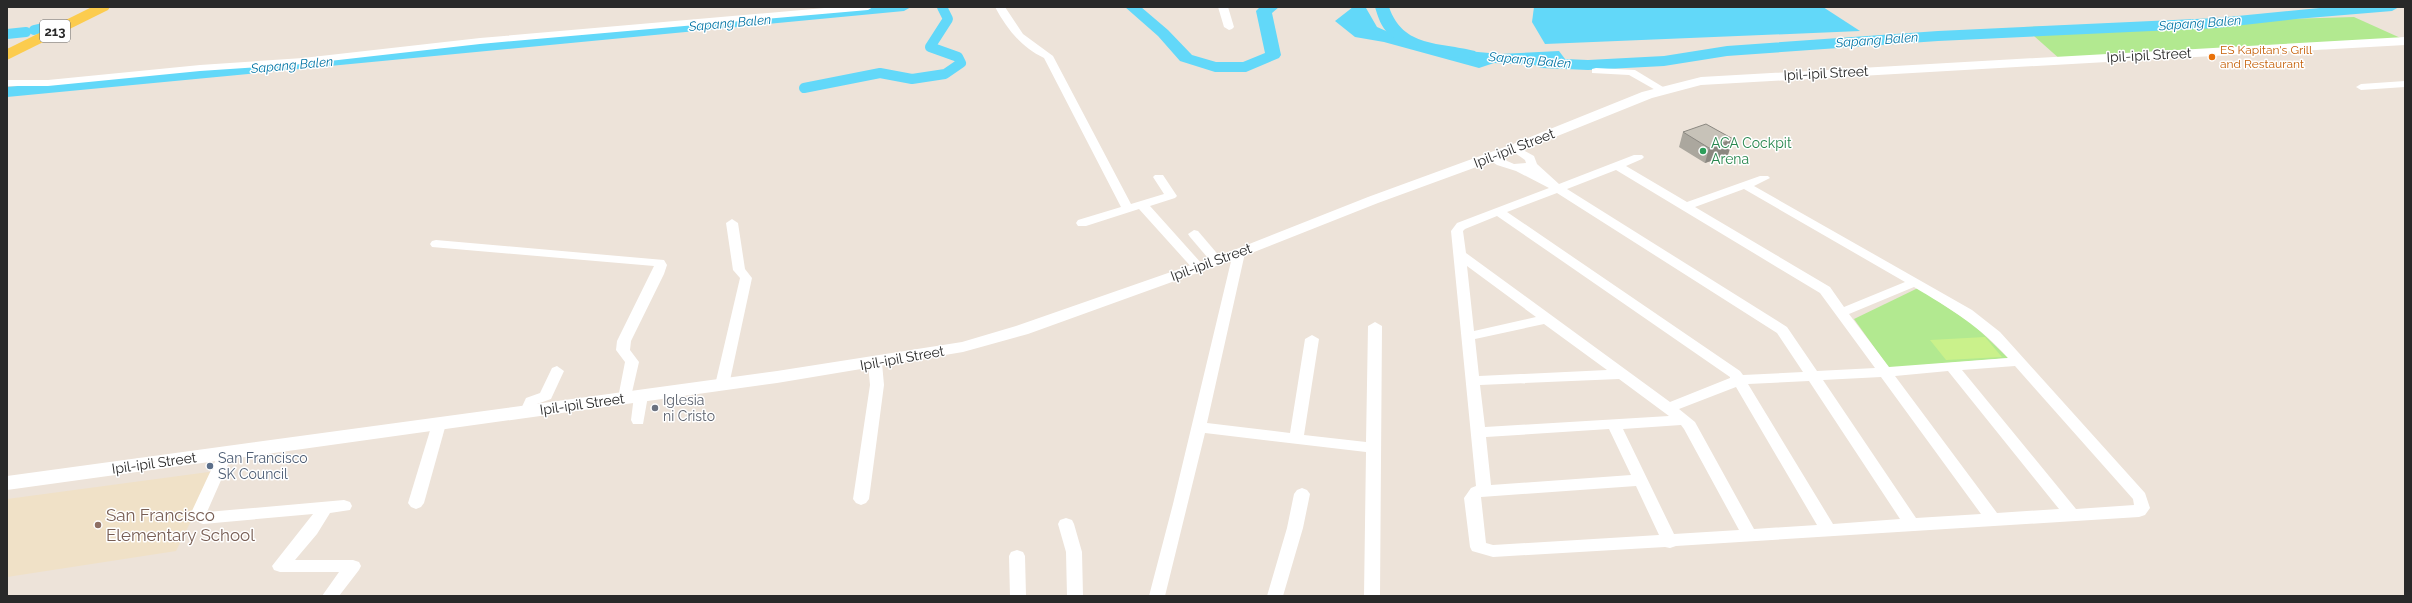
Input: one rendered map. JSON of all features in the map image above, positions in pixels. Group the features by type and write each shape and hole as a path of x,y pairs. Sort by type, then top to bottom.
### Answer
{"main road":[{"name":"213","path":"7,55 103,7"}],"street":[{"path":"7,83 48,84 193,68 302,61 472,42 868,7"},
{"path":"1000,7 1008,21 1032,50 1048,56 1128,209"},
{"path":"1223,7 1229,27"},
{"name":"Ipil-ipil Street","path":"7,484 722,385 875,363 963,347 996,339 1239,253 1373,200 1491,157 1663,90 1701,81 1758,76 2405,41"},
{"path":"1596,71 1631,72 1663,90"},
{"path":"2361,87 2405,84"},
{"path":"1514,148 1530,158 1532,165 1546,176 1546,181"},
{"path":"1491,157 1506,165 1518,168 1561,189 1782,330 1912,525"},
{"path":"1484,490 1461,256 1457,230 1461,226 1500,213 1638,157"},
{"path":"1518,168 1527,168 1532,165"},
{"path":"1618,166 1821,286 1886,372 1992,518"},
{"path":"1082,223 1171,196 1159,177"},
{"path":"1687,206 1746,186 1764,178"},
{"path":"1641,480 1484,490 1476,492 1472,498 1476,544 1483,549 1493,551 1670,542 1992,518 2139,511 2142,505 2140,497 2020,361 1995,335 1967,313 1746,186"},
{"path":"1142,205 1198,267"},
{"path":"1500,213 1728,369 1739,380 1830,531"},
{"path":"722,385 746,278 739,270 732,223"},
{"path":"1194,234 1217,260"},
{"path":"436,244 660,263 661,265 658,274 624,341 623,350 632,362 625,398"},
{"path":"1157,596 1199,427 1239,253"},
{"path":"1461,256 1684,420 1690,426 1750,536"},
{"path":"1841,312 1863,305 1915,282"},
{"path":"1469,336 1547,319"},
{"path":"1372,596 1375,326"},
{"path":"1296,439 1312,339"},
{"path":"1669,408 1739,380 1813,377 2020,361"},
{"path":"861,499 877,385 875,363"},
{"path":"1952,367 2072,514"},
{"path":"527,412 531,401 546,396 557,371"},
{"path":"1473,381 1623,374"},
{"path":"638,420 640,396"},
{"path":"1478,432 1684,420"},
{"path":"416,503 439,424"},
{"path":"1614,424 1670,542"},
{"path":"1199,427 1373,448"},
{"path":"226,453 199,513 203,518 344,506"},
{"path":"1275,596 1295,528 1302,494"},
{"path":"325,508 311,530 280,566 353,566 330,596"},
{"path":"1066,524 1074,552 1075,596"},
{"path":"1017,556 1018,596"}],"shaded area":[{"name":"San Francisco Elementary School","path":"216,471 176,551 7,577 7,499"}],"green space":[{"path":"2354,17 2405,40 2405,43 2273,53 2061,60 2024,27"},
{"path":"1918,288 1974,325 2008,358 1889,368 1854,319"},
{"path":"1985,337 2002,357 1946,360 1930,340"}],"water":[{"path":"1353,7 1366,8 1377,27 1423,47 1500,54 1559,51 1571,67 1494,63 1479,68 1384,42 1355,37 1335,21"},
{"path":"1534,7 1823,7 1860,31 1545,44 1532,22"}],"building":[{"path":"1706,124 1733,139 1709,148 1683,132"}],"waterway":[{"name":"Sapang Balen","path":"581,37 904,7"},
{"path":"804,88 880,73 912,79 945,74 961,63 958,57 930,47 948,19 942,7"},
{"name":"Sapang Balen","path":"1132,7 1163,33 1186,58 1215,67 1246,67 1273,55 1264,11 1272,7"},
{"name":"Sapang Balen","path":"1382,7 1386,21 1394,31 1404,38 1416,44 1469,54"},
{"name":"Sapang Balen","path":"1542,63 1588,65 1664,61 1727,51 1938,36 2143,25 2217,23 2296,14 2392,7"},
{"path":"34,30 47,27"},
{"path":"7,34 26,32"},
{"name":"Sapang Balen","path":"7,92 577,37"}],"place":[{"name":"ES Kapitan's Grill and Restaurant","path":"2212,57"},
{"name":"ACA Cockpit Arena","path":"1703,151"},
{"name":"Iglesia ni Cristo","path":"655,408"},
{"name":"San Francisco SK Council","path":"210,466"},
{"name":"San Francisco Elementary School","path":"98,525"}]}
